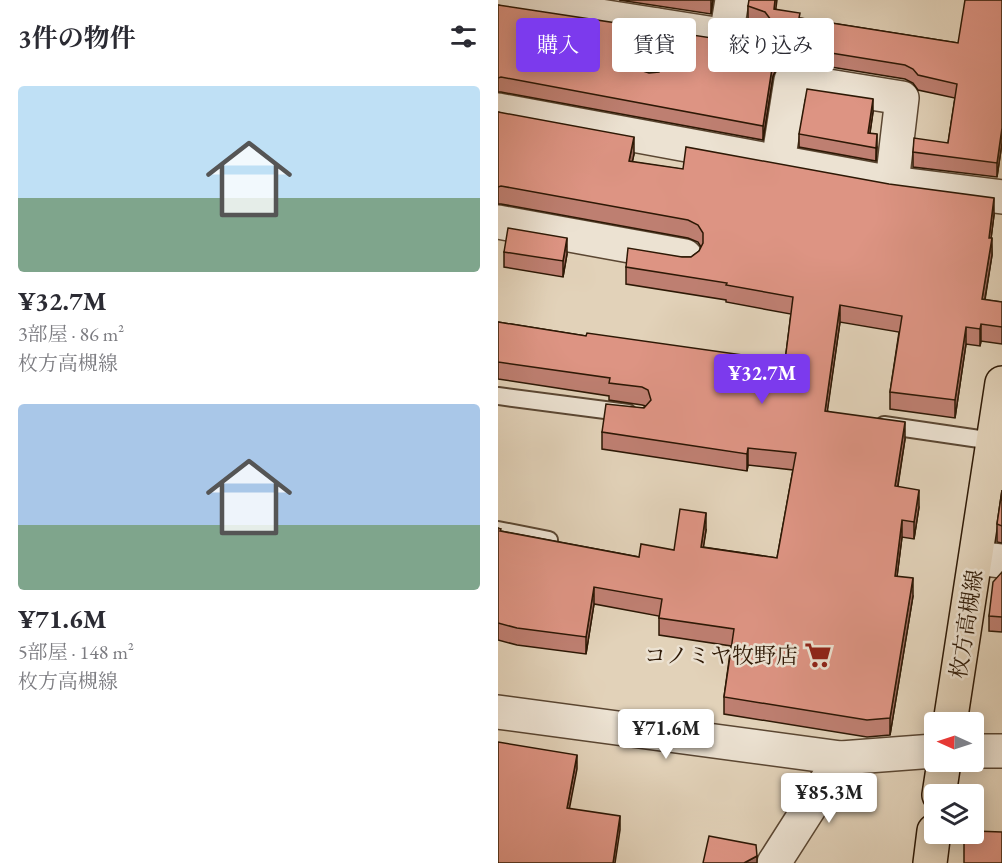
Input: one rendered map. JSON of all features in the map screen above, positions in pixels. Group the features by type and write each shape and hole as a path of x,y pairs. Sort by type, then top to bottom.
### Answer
{"main road":[{"name":"枚方高槻線","path":"953,712 989,560 993,441 1002,383"},
{"path":"930,863 932,844"}],"street":[{"path":"498,0 612,18"},
{"path":"696,31 740,38 732,0"},
{"path":"778,162 791,80 902,98 892,183"},
{"path":"498,110 892,183 1002,197"},
{"path":"498,222 685,256"},
{"path":"498,712 841,758 924,752"},
{"path":"984,751 1002,751"},
{"path":"774,863 841,758"}],"lane":[{"path":"498,396 640,415"},
{"path":"865,423 993,441"},
{"path":"498,530 564,544"}],"building":[{"path":"749,0 775,0 774,9 800,13 799,18 770,18 765,12 748,6"},
{"path":"965,0 1002,0 1002,128 997,163 913,152 914,138 948,143 957,84 918,75 905,65 834,53 834,24 958,43"},
{"path":"498,5 583,18 516,18 516,72 600,72 600,21 612,22 612,72 696,72 696,36 708,37 708,72 771,72 763,126 498,78"},
{"path":"807,89 873,99 868,133 877,134 876,148 799,134"},
{"path":"498,112 634,137 629,161 683,169 686,147 889,184 994,198 989,238 992,238 982,299 1002,302 1002,327 981,324 980,329 966,327 955,400 890,392 902,316 840,305 825,411 905,422 895,486 919,490 914,522 902,520 895,576 913,578 890,718 867,720 724,697 734,629 659,618 662,599 594,587 586,637 517,628 498,623 498,528 501,529 500,531 639,557 641,544 674,550 680,509 706,513 701,547 777,558 796,453 748,448 747,454 602,432 606,404 644,408 651,400 648,390 642,387 609,383 610,378 498,362 498,322 586,336 587,333 785,361 793,297 726,285 727,283 626,267 628,248 682,257 691,257 699,251 703,243 703,233 698,225 688,220 498,187"},
{"path":"508,228 567,238 563,261 504,252"},
{"path":"1002,490 1002,526 997,524"},
{"path":"1002,572 1002,617 989,616 993,582"},
{"path":"498,742 577,755 567,808 620,816 613,863 498,863"},
{"path":"984,831 1002,832 1002,863 964,863 964,844 984,844"},
{"path":"709,836 756,845 757,856 744,863 703,863"}],"place":[{"name":"コノミヤ牧野店","path":"818,655"}]}
